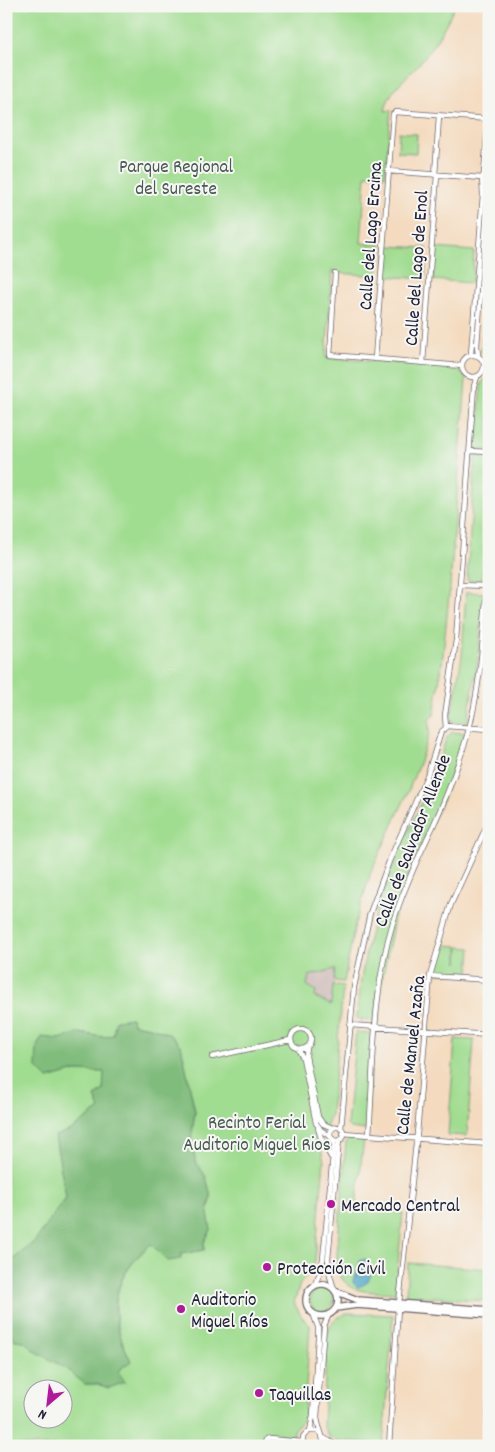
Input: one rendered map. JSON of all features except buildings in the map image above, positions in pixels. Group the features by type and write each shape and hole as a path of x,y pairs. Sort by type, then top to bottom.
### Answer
{"main road":[{"path":"489,1310 399,1305 355,1305 336,1308 329,1314 321,1316 314,1313 307,1306 306,1301 308,1292 314,1286 325,1284 358,1300 399,1305 489,1315"},
{"path":"335,1290 338,1301 336,1308"}],"street":[{"path":"478,355 482,280 486,256 486,179 489,108"},
{"name":"Calle del Lago Ercina","path":"375,359 393,114 396,112 439,116"},
{"path":"439,116 488,119"},
{"name":"Calle del Lago de Enol","path":"423,363 439,116"},
{"path":"388,171 486,179"},
{"path":"471,354 486,179"},
{"path":"335,273 330,355 462,366"},
{"path":"482,280 489,280"},
{"path":"335,1290 330,1276 328,1259 357,967 370,913 390,859 426,776 441,732 445,730 446,726 444,721 454,659 474,386 477,377 487,369 487,363 478,355 471,354 463,360 462,366 467,375 477,377"},
{"path":"470,451 489,452"},
{"name":"Calle de Salvador Allende","path":"369,1135 378,991 384,957 393,922 409,879 453,778 469,728 475,699 487,586 489,536"},
{"path":"460,585 487,586"},
{"path":"446,726 489,729"},
{"name":"Calle de Manuel Azaña","path":"389,1446 399,1305 430,976 451,904 489,821"},
{"path":"430,976 489,980"},
{"path":"350,1026 489,1035"},
{"path":"290,1040 294,1031 298,1029 305,1029 310,1034 310,1045 307,1047 306,1056 318,1117 323,1124 333,1128 337,1127 342,1131 369,1135 489,1144"},
{"path":"290,1040 303,1058 321,1138 332,1159"},
{"path":"212,1057 290,1040"},
{"path":"298,1049 307,1047"},
{"path":"318,1126 324,1133 339,1140"},
{"path":"314,1286 320,1273 323,1259 332,1159 332,1138 330,1132 333,1128"},
{"path":"310,1431 313,1416 318,1338 318,1327 314,1313"},
{"path":"329,1314 324,1326 317,1423 320,1433 324,1438 335,1445 345,1446"},
{"path":"486,1446 489,1401"},
{"path":"263,1446 266,1440 269,1439 303,1444 305,1434 310,1431 320,1433"},
{"path":"323,1446 324,1438"}],"shaded area":[{"path":"336,969 331,1005 315,997 307,986 309,976"},
{"name":"Mercado Central","path":"330,1141 342,1142 331,1267 319,1265"}],"green space":[{"path":"6,6 455,6 432,47 389,98 385,111 391,110 385,176 366,175 361,243 381,245 378,276 339,273 333,270 332,272 326,358 456,367 466,379 450,586 442,663 434,715 429,720 429,734 408,792 371,872 355,924 344,982 334,981 335,969 309,976 307,985 316,991 315,997 331,1005 333,985 343,987 331,1114 320,1145 324,1161 315,1260 312,1271 300,1284 294,1303 302,1317 310,1325 304,1419 294,1429 294,1436 266,1434 261,1438 258,1446 6,1446 6,1332 9,1331 15,1340 24,1341 32,1349 65,1368 85,1384 97,1384 109,1388 124,1382 117,1371 131,1361 118,1328 116,1312 120,1284 127,1271 137,1257 151,1244 180,1254 204,1250 204,1242 211,1230 208,1214 211,1197 206,1177 196,1162 191,1141 195,1112 181,1045 169,1034 150,1027 133,1024 131,1018 124,1019 113,1035 103,1037 79,1033 59,1039 48,1079 76,1071 105,1072 103,1090 95,1097 100,1109 71,1130 55,1136 66,1197 36,1240 6,1266"},
{"path":"399,132 417,134 416,153 398,152"},
{"path":"387,246 427,248 425,279 385,276"},
{"path":"435,248 474,251 472,283 433,280"},
{"path":"486,287 489,287 489,361 481,352"},
{"path":"489,374 489,450 478,449 476,446 481,384"},
{"path":"477,455 489,456 482,581 467,580 475,457"},
{"path":"466,592 484,593 478,661 467,723 456,723 452,721 451,717 462,656"},
{"path":"452,732 465,733 443,799 412,865 397,905 374,1021 357,1019 364,962 378,906 391,870 428,789 446,739"},
{"path":"444,945 458,946 458,963 459,947 471,948 469,973 437,973"},
{"path":"132,1018 133,1024 150,1027 169,1034 181,1045 195,1112 191,1141 196,1162 206,1177 211,1197 208,1214 211,1230 204,1242 204,1250 181,1254 181,1259 168,1261 151,1244 137,1257 127,1271 120,1284 116,1298 116,1313 123,1344 131,1361 118,1371 125,1382 109,1388 97,1384 85,1384 65,1368 32,1349 24,1341 15,1340 9,1331 6,1332 6,1266 36,1240 66,1197 55,1136 71,1130 100,1109 95,1097 103,1090 104,1072 76,1071 48,1079 36,1067 37,1046 42,1037 59,1039 79,1033 103,1037 113,1035 116,1020"},
{"path":"356,1032 373,1034 366,1130 350,1128 347,1125"},
{"path":"455,1039 474,1040 467,1136 448,1135"},
{"path":"349,1139 364,1139 356,1208 403,1213 395,1293 368,1292 352,1287 340,1276 336,1267 346,1142"},
{"path":"408,1263 489,1269 489,1301 406,1295"},
{"path":"322,1288 327,1289 333,1295 333,1305 327,1311 322,1312 317,1311 311,1305 310,1300 311,1295 317,1289"},
{"path":"348,1313 393,1315 383,1444 335,1440 329,1437 323,1427 327,1333 335,1320"}],"water":[{"path":"366,1259 371,1272 369,1280 357,1287 353,1280 358,1271 360,1261"}],"place":[{"name":"Mercado Central","path":"331,1204"},
{"name":"Protección Civil","path":"267,1267"},
{"name":"Auditorio Miguel Ríos","path":"181,1309"},
{"name":"Taquillas","path":"259,1393"}],"park label":[{"name":"Parque Regional del Sureste","path":"176,176"},
{"name":"Recinto Ferial Auditorio Miguel Rios","path":"257,1132"}]}
